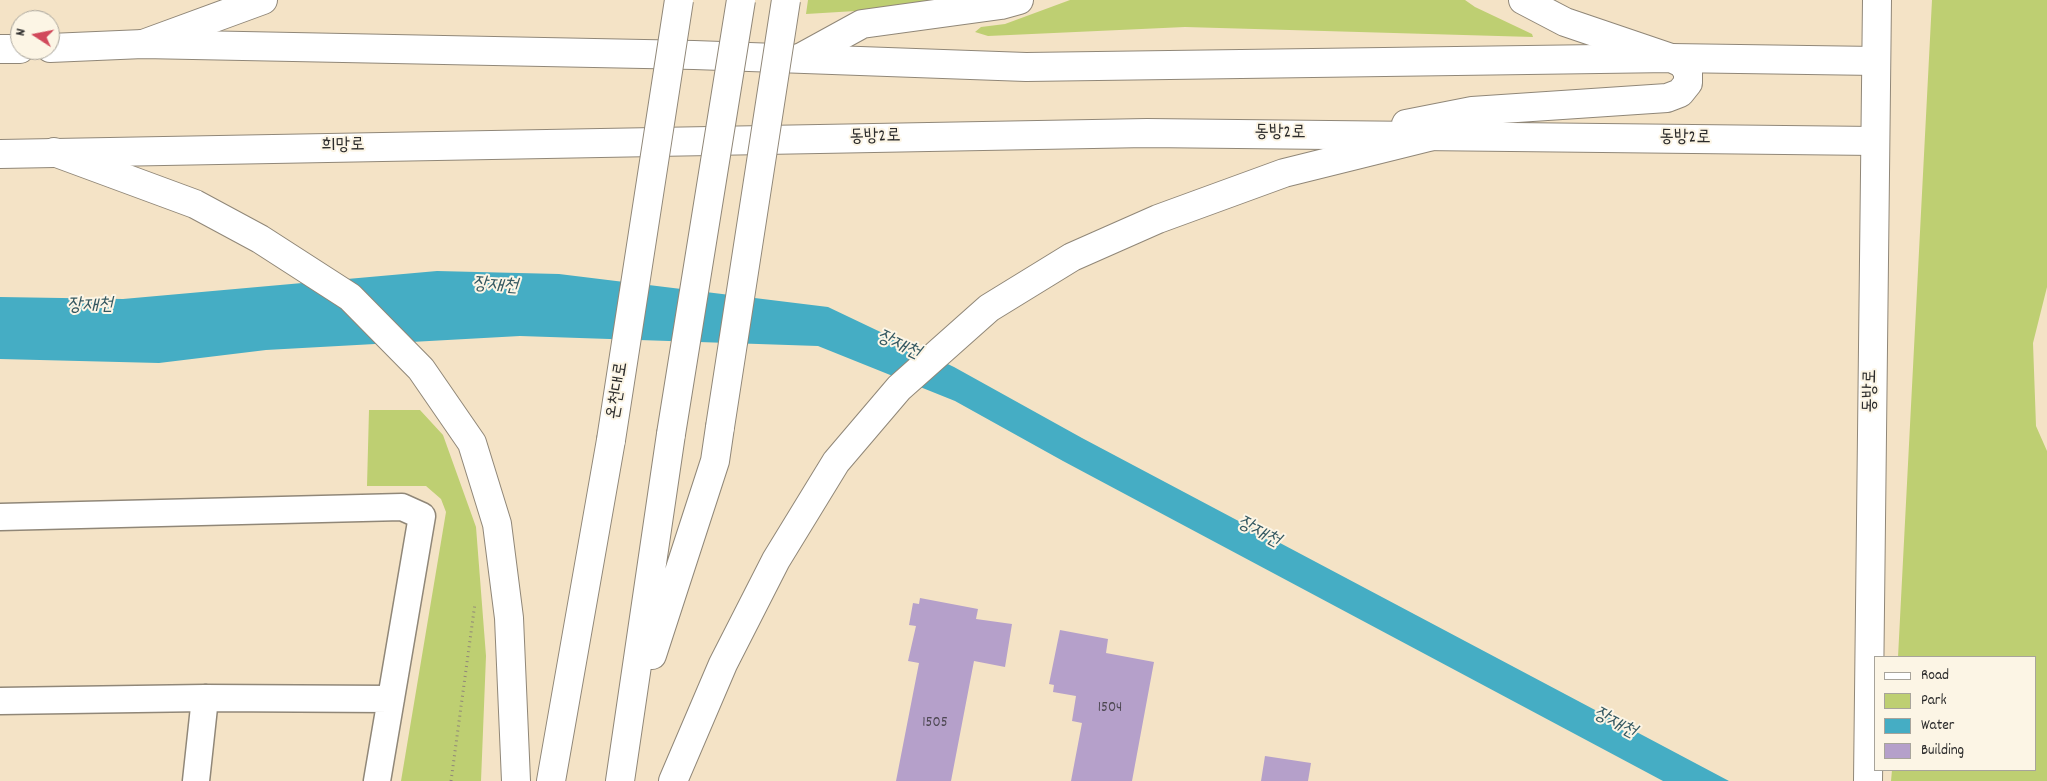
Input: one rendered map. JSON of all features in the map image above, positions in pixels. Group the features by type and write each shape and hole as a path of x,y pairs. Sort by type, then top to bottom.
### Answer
{"main road":[{"path":"143,44 263,0"},
{"name":"온천대로","path":"551,781 611,440 679,0"},
{"path":"620,781 672,434 741,0"},
{"path":"628,730 715,461 786,0"},
{"path":"800,58 862,24 1001,5 1019,0"},
{"path":"1353,135 1472,111 1667,98 1680,93 1688,83 1688,72 1682,63 1565,22 1522,0"},
{"name":"동방로","path":"1868,778 1877,0"},
{"path":"60,48 143,44 694,55 1026,68 1671,58 1876,61"},
{"name":"동방2로","path":"685,141 1147,133 1875,141"},
{"path":"673,781 723,664 776,560 836,462 899,388 989,308 1072,257 1158,219 1284,173 1433,136"},
{"name":"희망로","path":"0,154 685,141"},
{"path":"54,152 195,204 260,239 350,297 421,369 472,443 497,524 509,618 516,781"}],"street":[{"path":"0,517 402,507 422,516 377,781"},
{"path":"0,701 206,698 391,700"},
{"path":"196,781 206,698"}],"path":[{"path":"451,781 475,595"}],"green space":[{"path":"808,0 937,0 872,10 806,14"},
{"path":"1070,0 1465,0 1475,7 1532,34 1533,37 1185,27 988,36 975,32 981,27 1005,24"},
{"path":"1932,0 2047,0 2047,287 2033,343 2036,426 2047,451 2047,781 1891,781 1892,771 2037,771 2037,656 1898,656"},
{"path":"369,410 420,410 443,435 476,527 486,656 481,781 401,781 446,512 441,499 426,486 367,486"}],"water":[{"name":"장재천","path":"437,271 559,274 828,307 954,367 1082,438 1729,781 1663,781 1063,461 955,401 818,346 520,336 266,350 159,363 0,359 0,297 123,299"}],"building":[{"path":"920,598 978,609 976,619 1012,624 1005,667 974,661 951,781 896,781 919,663 908,661 916,626 909,625 913,603 919,604"},
{"path":"1060,630 1108,639 1106,653 1154,662 1132,781 1071,781 1082,723 1072,721 1076,696 1053,692 1054,685 1049,684"},
{"path":"1265,756 1311,763 1308,781 1261,781"}]}
